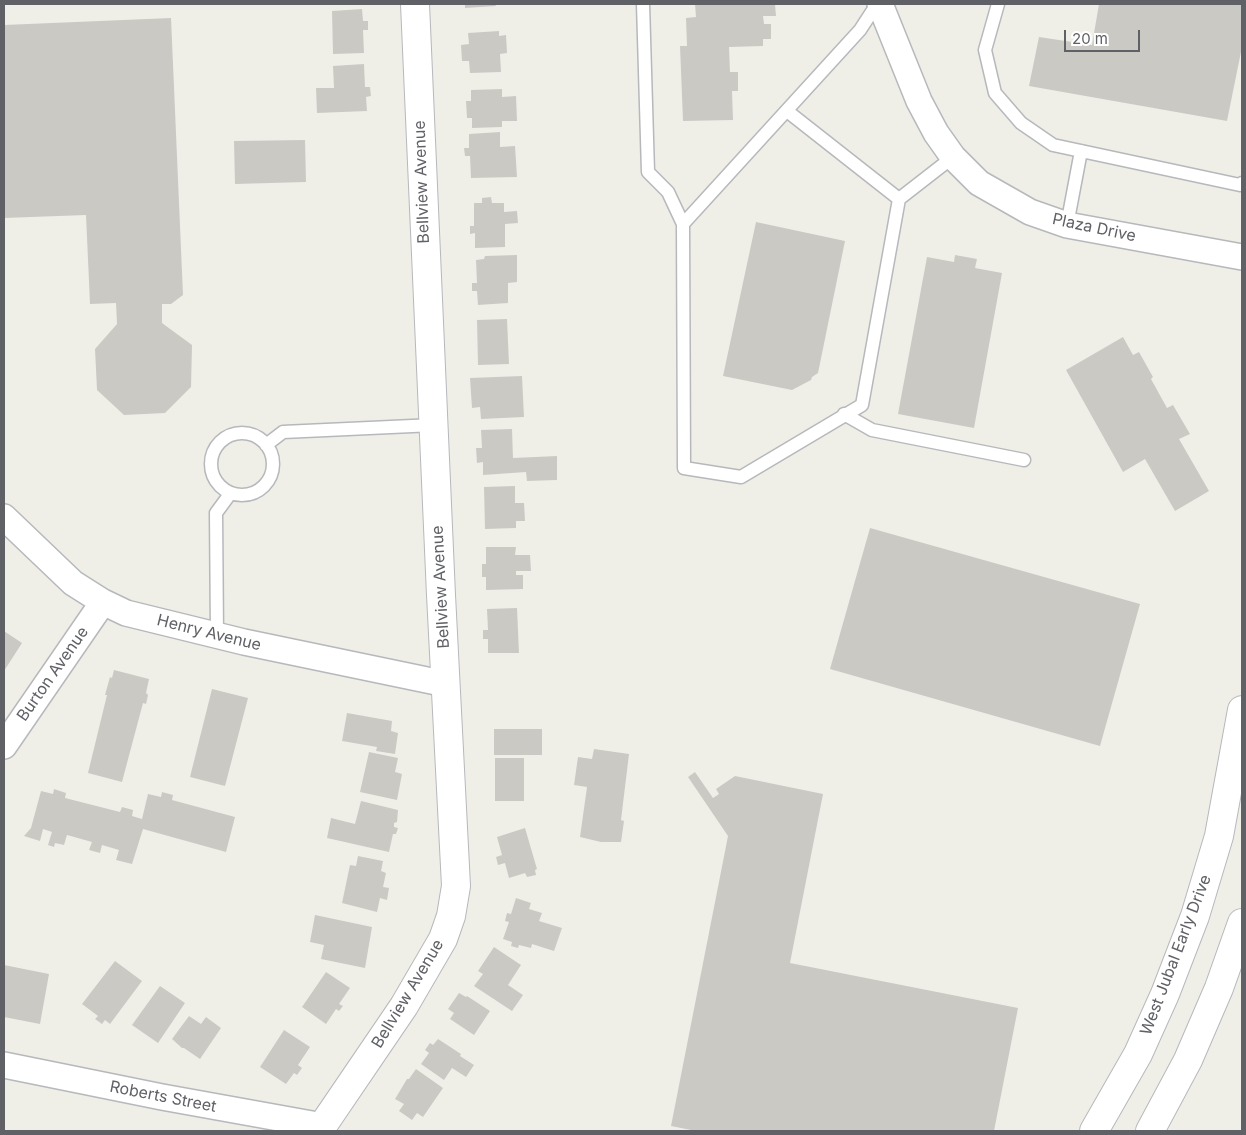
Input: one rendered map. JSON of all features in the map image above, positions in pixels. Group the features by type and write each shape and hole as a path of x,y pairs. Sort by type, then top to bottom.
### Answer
{"street":[{"name":"Bellview Avenue","path":"321,1129 404,1006 443,939 451,916 456,886 424,240 415,4"},
{"name":"Plaza Drive","path":"878,4 918,101 936,133 953,157 979,183 1030,212 1067,225 1242,257"},
{"name":"Henry Avenue","path":"4,517 73,583 103,602 126,612 217,635 446,684"},
{"name":"Burton Avenue","path":"4,746 103,602"},
{"name":"West Jubal Early Drive","path":"1094,1131 1138,1054 1165,994 1195,916 1219,836 1242,710"},
{"path":"1150,1131 1188,1060 1219,988 1242,923"},
{"name":"Roberts Street","path":"4,1065 321,1129"}],"lane":[{"path":"643,4 648,172 668,192 683,224 684,468 741,477 862,405 899,199 953,157"},
{"path":"683,224 860,30 878,4"},
{"path":"998,4 985,50 995,93 1021,123 1053,145 1242,184"},
{"path":"786,111 899,199"},
{"path":"1067,225 1081,151"},
{"path":"844,414 872,430 1024,460"},
{"path":"266,444 283,432 434,425"},
{"path":"237,434 253,435 266,444 273,459 271,476 261,489 247,496 230,494 217,484 211,469 212,454 222,440 237,434"},
{"path":"217,635 216,514 230,494"}],"building":[{"path":"465,4 495,4 496,6 465,8"},
{"path":"695,4 775,4 776,16 763,16 764,24 771,24 771,39 763,39 763,46 729,47 730,72 738,72 738,91 732,91 733,120 683,121 680,46 687,46 686,18 696,17"},
{"path":"1099,4 1242,4 1242,47 1227,121 1029,86 1039,37 1092,45"},
{"path":"362,9 363,21 368,21 368,30 363,30 364,53 333,54 332,11"},
{"path":"171,18 183,295 171,304 162,304 162,323 192,345 191,387 165,413 124,415 97,390 95,349 117,324 116,303 90,304 86,215 4,218 4,25"},
{"path":"499,31 499,36 506,35 507,53 500,54 501,72 470,73 469,61 462,61 461,45 469,44 468,33"},
{"path":"364,64 365,87 370,87 371,96 366,97 367,111 317,113 316,88 334,88 333,66"},
{"path":"502,89 502,97 516,96 517,121 502,121 502,127 472,128 472,118 467,118 466,101 471,101 471,90"},
{"path":"500,132 500,147 515,146 517,177 471,178 470,156 465,156 464,148 469,148 469,134"},
{"path":"305,140 306,182 235,184 234,141"},
{"path":"491,197 492,203 504,203 504,212 517,211 518,223 505,224 505,247 475,248 475,233 470,234 470,226 474,226 474,203 482,203 482,198"},
{"path":"756,222 845,241 818,373 811,380 792,390 723,376"},
{"path":"517,255 517,282 508,283 508,303 478,305 477,291 472,291 472,283 477,283 476,260 484,259 485,256"},
{"path":"955,255 977,259 975,268 1002,273 974,428 898,414 927,257 954,262"},
{"path":"507,319 509,364 478,365 477,320"},
{"path":"1123,337 1133,355 1139,352 1167,408 1173,405 1190,434 1179,439 1209,491 1175,511 1145,459 1123,472 1066,370"},
{"path":"522,376 524,417 481,419 480,407 472,408 470,378"},
{"path":"512,429 513,458 557,456 557,480 527,481 526,472 483,475 483,462 477,463 476,448 482,448 481,430"},
{"path":"515,486 515,503 524,503 525,521 516,521 516,528 485,529 484,487"},
{"path":"870,528 1140,604 1100,746 830,669"},
{"path":"486,547 516,547 515,555 530,555 531,571 516,571 516,575 523,575 523,589 486,590 486,577 482,577 482,564 486,564"},
{"path":"517,608 519,653 488,653 488,639 483,639 483,630 488,630 487,609"},
{"path":"4,631 22,643 4,671"},
{"path":"114,670 149,679 146,704 143,703 122,782 88,773 107,695 105,695"},
{"path":"212,689 248,698 225,786 190,777"},
{"path":"347,713 392,721 391,731 398,733 395,754 376,751 377,747 342,741"},
{"path":"494,729 542,729 542,755 494,755"},
{"path":"594,749 629,754 621,820 624,821 621,842 601,842 580,837 587,787 574,785 578,757 592,759"},
{"path":"369,752 398,758 395,772 402,774 397,800 360,792"},
{"path":"495,758 524,758 524,801 495,801"},
{"path":"695,772 713,798 719,794 716,789 735,776 823,794 790,963 1018,1008 994,1131 696,1131 671,1126 728,836 688,777"},
{"path":"54,789 66,793 65,798 120,812 122,807 133,810 132,816 142,819 148,794 161,797 162,792 173,795 172,800 235,817 226,852 143,829 132,864 116,860 119,850 102,845 100,853 89,850 92,842 67,835 64,845 55,843 54,847 48,845 52,832 43,829 40,841 24,836 31,828 41,791 53,794"},
{"path":"361,801 398,810 397,822 394,823 394,827 398,828 396,834 393,834 389,852 327,838 331,818 355,824"},
{"path":"525,828 537,869 535,870 536,875 527,877 525,873 509,878 505,863 498,865 496,857 502,855 497,837"},
{"path":"358,856 383,861 381,871 386,873 383,887 389,888 387,900 380,898 377,912 342,903 350,865 356,866"},
{"path":"516,898 531,903 529,909 542,913 539,921 562,928 554,951 532,944 531,948 519,945 518,948 511,946 512,942 503,939 509,922 505,921 507,913 511,914"},
{"path":"315,915 372,927 365,968 321,959 324,945 310,942"},
{"path":"494,947 521,965 508,985 523,995 512,1011 474,986 483,974 478,971"},
{"path":"115,961 142,981 110,1024 105,1020 102,1024 95,1019 98,1016 82,1004"},
{"path":"4,965 49,974 40,1024 4,1017"},
{"path":"326,972 350,988 339,1004 343,1006 339,1011 336,1009 326,1024 302,1007"},
{"path":"160,986 185,1003 158,1043 132,1025"},
{"path":"459,993 490,1011 474,1035 450,1019 454,1013 448,1009"},
{"path":"189,1016 201,1024 206,1017 221,1028 200,1059 182,1048 172,1039"},
{"path":"284,1030 310,1047 298,1065 302,1068 297,1075 294,1073 286,1084 260,1067"},
{"path":"438,1039 474,1065 466,1077 452,1068 444,1080 421,1064 429,1053 425,1050 430,1043 433,1045"},
{"path":"416,1069 443,1088 423,1117 417,1113 412,1120 399,1111 404,1104 395,1099 407,1079"}]}
